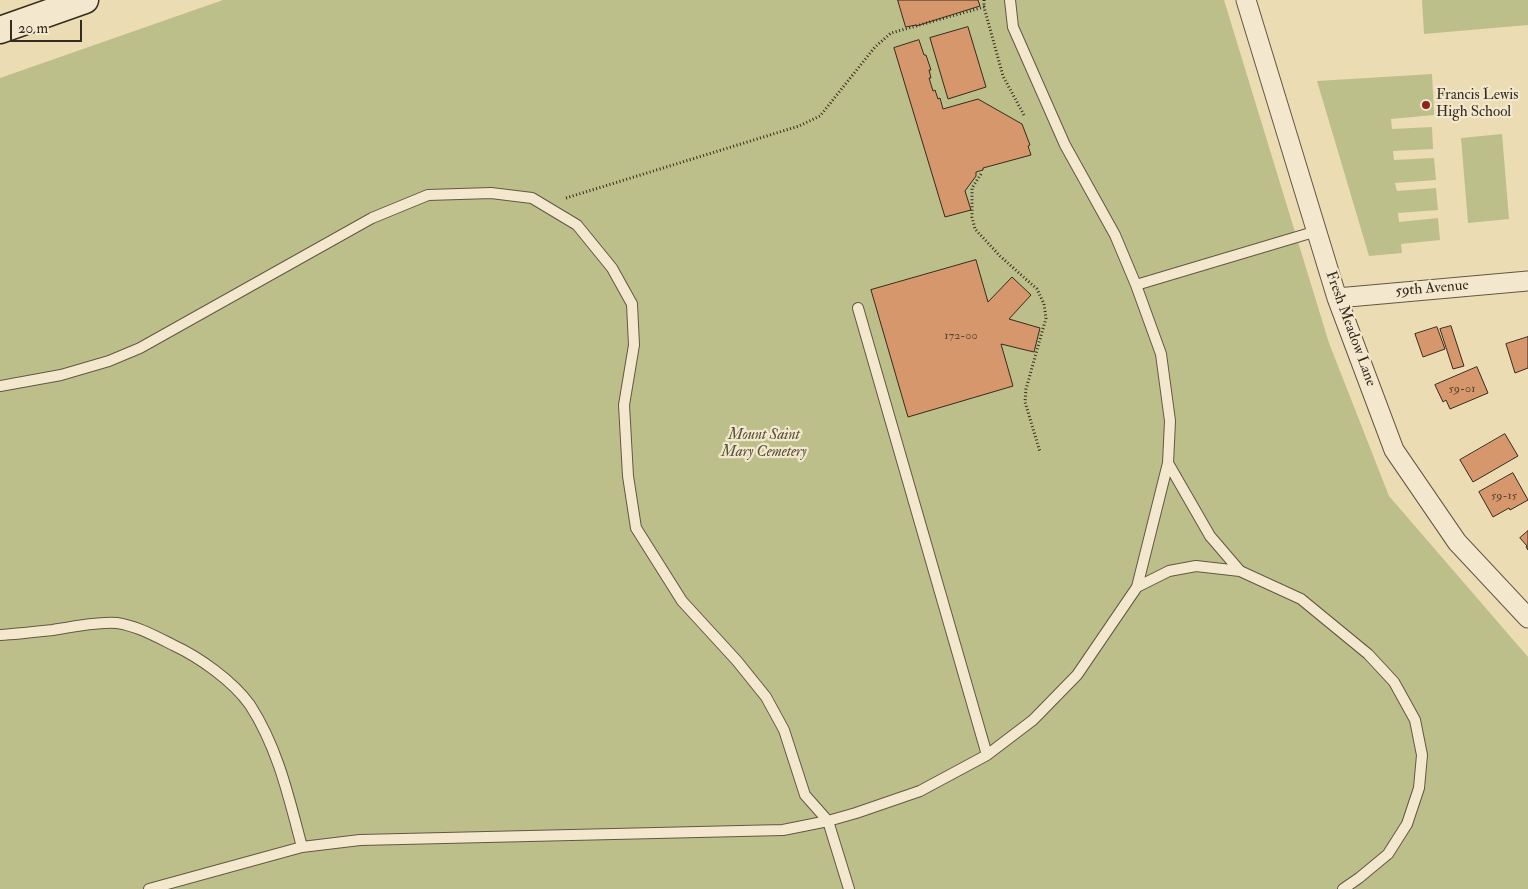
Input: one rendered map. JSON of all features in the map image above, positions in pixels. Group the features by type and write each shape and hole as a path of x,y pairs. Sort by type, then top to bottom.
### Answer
{"street":[{"name":"Fresh Meadow Lane","path":"1246,0 1337,298 1394,450 1457,542 1528,618"},
{"path":"0,30 76,1"},
{"name":"59th Avenue","path":"1337,298 1528,281"}],"lane":[{"path":"149,889 302,847 360,840 784,830 828,821 856,814 920,791 986,754 1033,720 1077,675 1137,587 1168,464 1170,421 1161,354 1136,285 1115,235 1057,127 1013,27 1010,0"},
{"path":"0,386 61,375 109,361 140,348 372,218 428,194 491,193 532,198 544,205 577,225 612,268 632,304 634,345 624,405 628,476 636,528 682,601 737,661 766,697 784,730 805,795 828,821 849,889"},
{"path":"1136,285 1317,231"},
{"path":"858,308 986,754"},
{"path":"1168,464 1210,536 1240,571"},
{"path":"1137,587 1169,571 1196,566 1240,571 1301,599 1368,654 1394,682 1415,720 1422,755 1419,788 1407,824 1388,854 1343,889"},
{"path":"0,635 116,623 142,630 184,650 221,675 249,705 272,747 285,782 302,847"}],"path":[{"path":"984,0 984,8 1003,76 1025,117"},
{"path":"544,205 799,126 820,116 875,47 891,33 984,8"},
{"path":"981,174 972,188 972,217 975,229 1000,256 1037,290 1044,304 1046,318 1026,389 1025,402 1040,452"}],"green space":[{"name":"Mount Saint Mary Cemetery","path":"223,0 1224,0 1329,343 1389,496 1528,657 1528,889 0,889 0,78"},
{"path":"1422,0 1528,0 1528,25 1424,34"},
{"path":"1432,74 1434,115 1391,119 1392,129 1432,127 1433,149 1393,151 1394,160 1434,158 1436,180 1395,183 1397,191 1436,188 1438,210 1398,213 1399,222 1438,218 1440,240 1401,244 1402,253 1369,256 1317,81"},
{"path":"1502,134 1509,219 1468,223 1461,138"}],"building":[{"path":"898,0 978,0 980,6 916,26 906,27"},
{"path":"968,27 986,87 948,99 930,38"},
{"path":"919,40 931,70 929,70 931,78 929,78 933,91 935,90 938,99 940,98 943,109 978,99 1022,124 1030,145 1028,146 1031,155 983,168 983,170 976,172 976,176 965,191 971,210 945,217 894,48"},
{"path":"976,260 988,302 1012,277 1031,295 1009,319 1040,328 1034,352 1001,344 1013,386 908,417 871,290"},
{"path":"1451,326 1464,366 1453,369 1440,329"},
{"path":"1437,327 1445,349 1423,357 1415,334"},
{"path":"1528,337 1528,368 1515,373 1506,344"},
{"path":"1477,367 1488,393 1450,409 1446,400 1443,402 1435,385"},
{"path":"1505,434 1518,456 1473,482 1460,460"},
{"path":"1513,473 1528,500 1493,517 1479,492"},
{"path":"1528,531 1528,550 1520,538"}],"place":[{"name":"Francis Lewis High School","path":"1426,105"}]}
